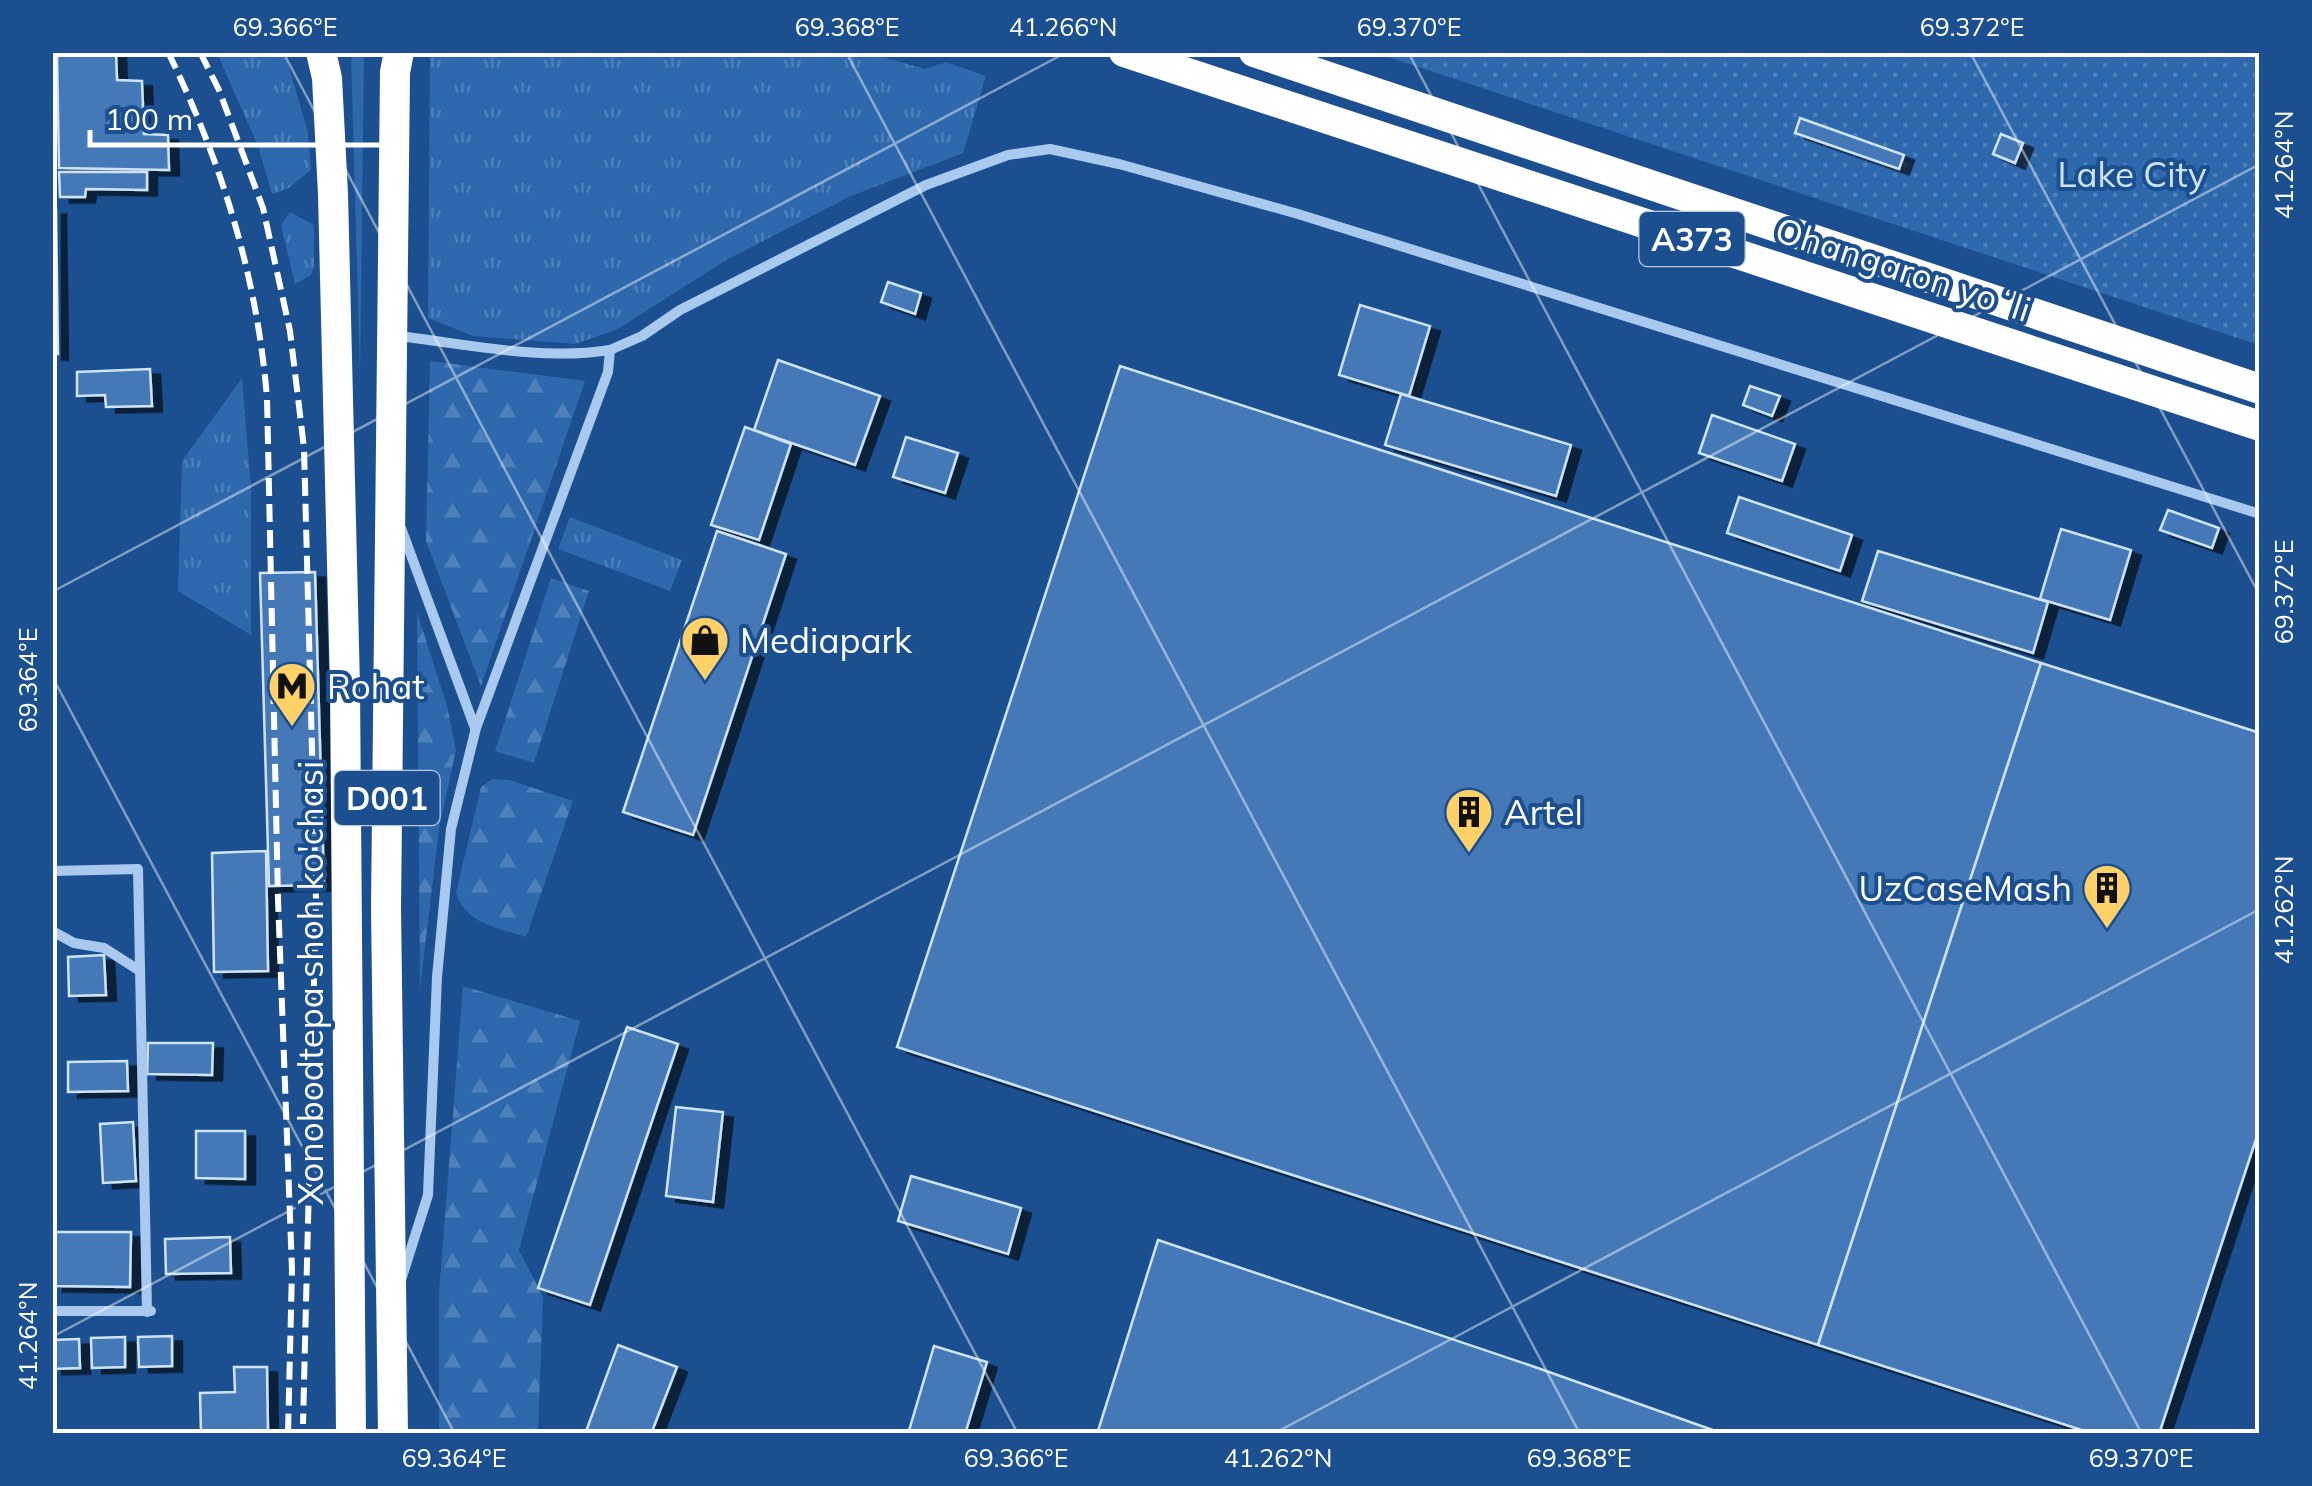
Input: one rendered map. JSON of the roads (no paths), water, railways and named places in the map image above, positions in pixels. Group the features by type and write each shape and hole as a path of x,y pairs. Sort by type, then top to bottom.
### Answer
{"highway":[{"name":"Xonobodtepa shoh ko'chasi","path":"321,52 327,78 333,194 345,686 351,1434"},
{"name":"D001","path":"393,1434 386,908 398,52"},
{"name":"Ohangaron yoʻli","path":"1124,52 2260,426"},
{"name":"Ohangaron yoʻli","path":"1254,52 2260,388"},
{"path":"350,1308 391,1309"}],"street":[{"path":"392,335 550,352 584,354 610,350 642,336 695,302 926,185 1008,155 1050,149 1298,214 2260,514"},
{"path":"391,1309 428,1195 443,898 451,829 476,728 608,372 610,350"},
{"path":"390,499 476,728"},
{"path":"52,870 138,868 149,1312 52,1310"},
{"path":"52,931 74,943 104,948 140,971"}],"railway":[{"path":"168,52 205,136 234,221 255,308 267,398 278,899 292,1270 288,1434"},
{"path":"200,52 219,90 263,208 290,331 304,448 316,901 303,1424"}],"place":[{"name":"Mediapark","path":"705,682"},
{"name":"Rohat","path":"292,728"},
{"name":"Artel","path":"1469,854"},
{"name":"UzCaseMash","path":"2107,930"}],"park label":[{"name":"Lake City","path":"2132,174"}]}
